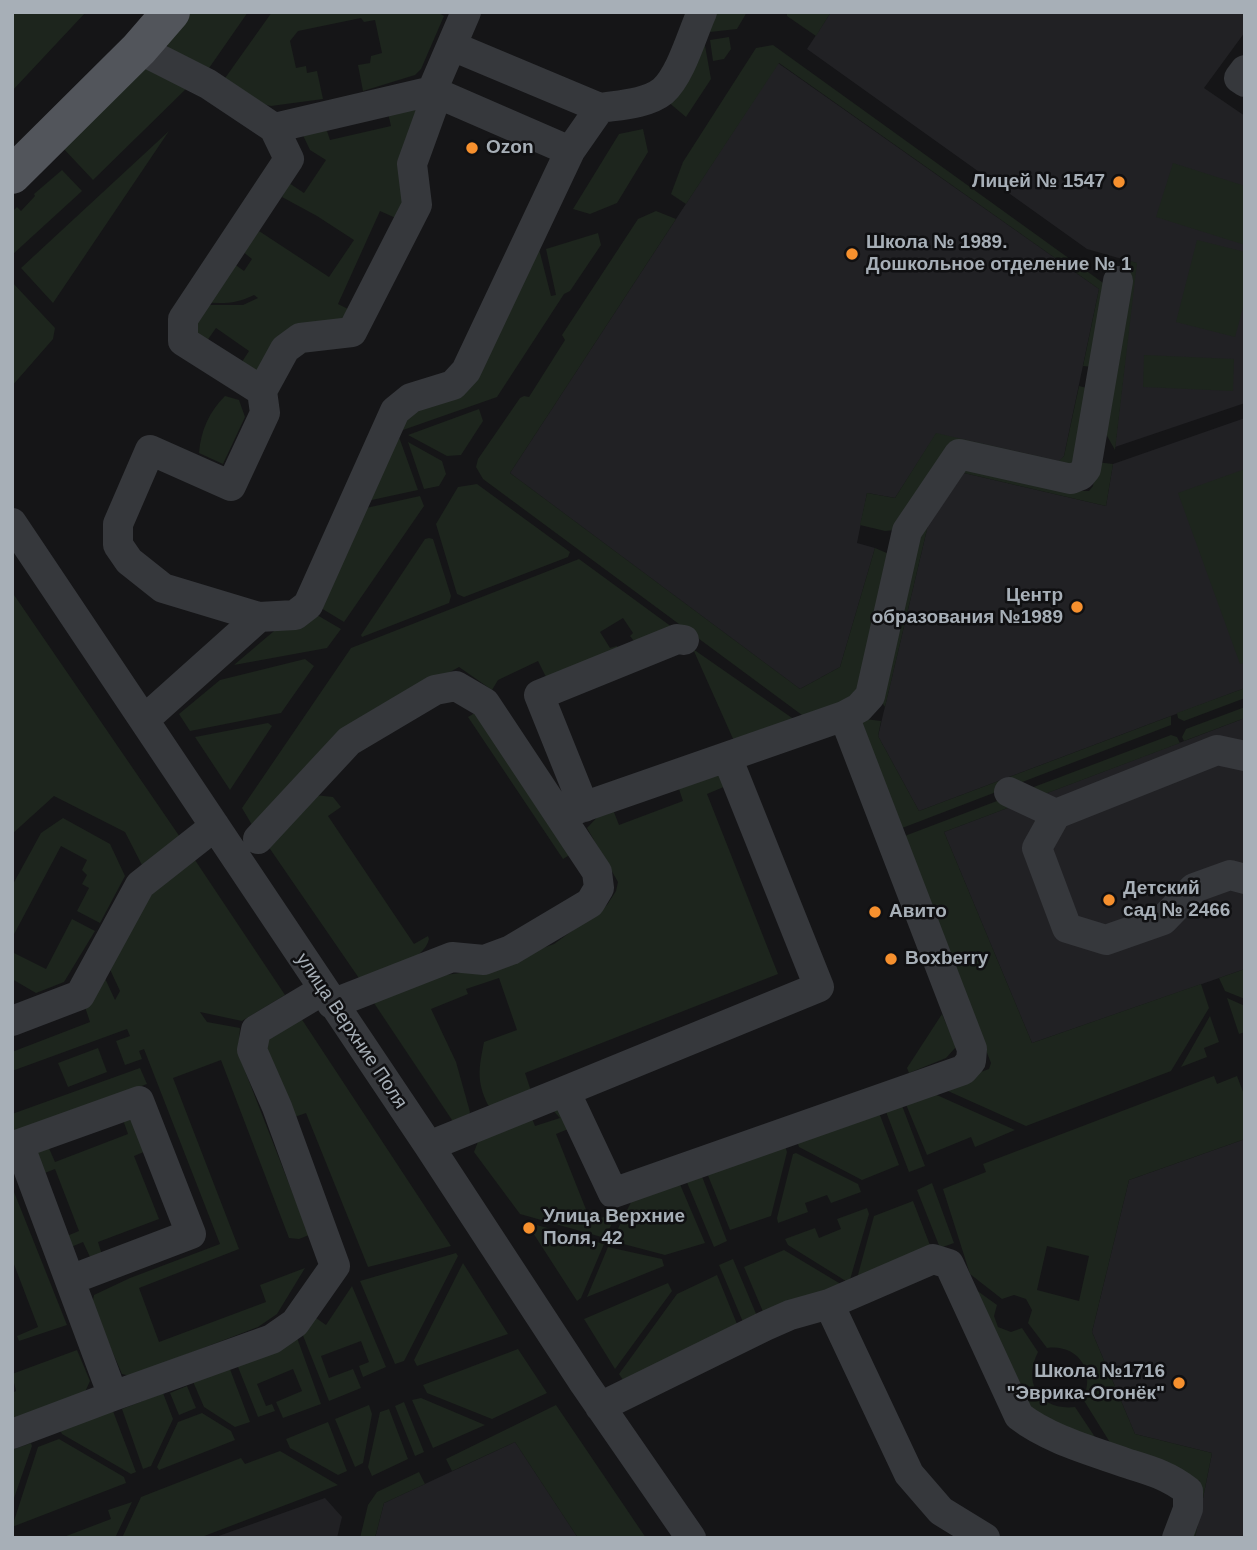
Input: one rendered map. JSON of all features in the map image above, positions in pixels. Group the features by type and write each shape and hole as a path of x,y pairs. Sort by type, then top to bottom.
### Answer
{"main road":[{"path":"12,175 139,49 170,12"}],"street":[{"path":"466,12 432,91 433,106 412,164 417,205 352,332 300,338 285,349 262,391 265,413 231,486 150,450 118,524 118,545 129,561 163,588 259,617 295,615 308,605 394,411 411,398 453,385 466,371 570,151 600,108"},
{"path":"452,46 600,108 638,102 662,91 678,68 702,12"},
{"path":"139,49 208,84 274,128 289,159 183,319 183,341 262,391"},
{"path":"1245,70 1239,78 1245,82"},
{"path":"274,128 432,91 570,151"},
{"path":"565,1091 613,1192 964,1070 971,1060 972,1049 864,710 870,696 907,531 959,454 1071,479 1081,475 1086,469 1118,281"},
{"name":"улица Верхние Поля","path":"12,523 429,1146 600,1407 691,1538"},
{"path":"144,720 259,617"},
{"path":"12,1434 272,1339 295,1323 335,1266 277,1107 252,1050 256,1030 328,997 453,957 484,960 512,950 590,903 599,888 597,872 572,811 538,695 677,639 684,640"},
{"path":"258,839 349,741 435,690 456,686 485,704 572,811"},
{"path":"572,811 864,710"},
{"path":"1245,756 1217,750 1056,814 1037,848 1067,928 1106,940 1163,920 1194,888 1230,875 1245,879"},
{"path":"429,1146 819,988 727,757"},
{"path":"1009,792 1056,814"},
{"path":"12,1021 80,995 140,885 215,826"},
{"path":"70,1280 191,1234 139,1101 19,1144 113,1396"},
{"path":"600,1407 765,1326 790,1315 829,1304 933,1259 949,1264 1019,1416 1034,1427 1108,1457 1172,1478 1188,1491 1188,1508 1177,1538"},
{"path":"829,1304 909,1474 941,1511 985,1538"}],"shaded area":[{"path":"12,12 86,12 12,91"},
{"path":"191,12 248,12 207,71 169,50 166,41"},
{"path":"272,12 437,12 444,16 421,69 415,75 363,91 358,65 370,63 371,56 382,53 375,20 364,22 361,18 298,31 290,41 296,68 306,66 307,73 317,71 323,99 271,106 258,103 223,81"},
{"path":"710,12 747,12 737,29 701,33"},
{"path":"787,12 831,12 816,36 787,16"},
{"name":"Лицей № 1547","path":"831,12 1245,12 1245,32 1204,88 1245,116 1245,403 1115,447 1136,263 1087,249 807,49"},
{"path":"729,37 731,49 724,59 713,61 710,40"},
{"path":"704,40 711,79 686,117 667,101"},
{"path":"773,45 1106,285 1093,367 1083,366 1099,289 779,63 686,204 671,194 683,162 756,48"},
{"path":"778,63 1099,289 1064,456 1059,462 936,434 895,498 867,493 857,543 875,548 840,667 800,689 510,473"},
{"path":"144,65 189,86 93,180 62,147"},
{"path":"413,103 421,118 410,203 398,219 380,211 338,304 356,313 339,330 261,382 238,368 249,351 216,328 204,345 192,325 202,305 243,305 258,298 254,295 229,303 203,302 233,263 244,271 252,259 242,251 259,231 329,277 354,240 282,197 289,183 304,193 326,160 310,150 299,127 324,122 330,140 391,126 387,109"},
{"path":"643,129 648,152 617,203 590,214 573,209 619,134"},
{"path":"169,131 53,303 21,268"},
{"path":"1173,163 1245,186 1245,245 1156,217"},
{"path":"62,170 82,191 12,255 12,212 17,207 21,211 34,194"},
{"path":"656,211 676,219 510,473 800,689 840,667 875,548 889,554 857,694 806,718 483,479 476,467 478,459 520,398 529,397 565,340 562,335 638,219"},
{"path":"598,233 601,245 570,291 564,294 497,397 403,430 398,429 410,406 444,401 539,249 551,296 556,295 546,249"},
{"path":"1197,240 1245,252 1245,300 1235,337 1176,322"},
{"path":"1127,260 1137,263 1115,450 1106,434 1104,414"},
{"path":"12,282 55,328 53,339 12,386"},
{"path":"1144,355 1234,359 1233,391 1143,387"},
{"path":"1079,386 1087,388 1072,465 956,444 896,530 885,531 860,525 867,493 895,498 936,433 1059,461 1064,456"},
{"path":"225,396 239,400 245,417 223,464 199,453 207,422 214,408"},
{"path":"479,409 483,421 461,455 447,456 408,435"},
{"name":"Центр образования №1989","path":"1245,418 1245,688 919,811 878,736 928,525 964,473 1106,506 1113,464"},
{"path":"399,437 418,490 367,501"},
{"path":"408,442 442,461 446,474 439,486 424,489"},
{"path":"1096,462 1113,464 1106,506 964,473 928,525 885,707 881,701 914,535 955,470 974,463 1089,491 1093,486"},
{"path":"1245,469 1245,663 1240,664 1178,493"},
{"path":"477,484 570,552 568,557 464,597 457,594 436,524 458,487"},
{"path":"420,496 424,506 344,622 321,608 366,508"},
{"path":"425,539 433,539 451,596 449,603 362,637"},
{"path":"579,559 676,630 638,646 630,636 633,633 623,618 600,632 610,648 617,646 621,653 549,683 538,661 498,680 492,690 459,667 340,733 255,830 242,808 351,648"},
{"path":"12,592 182,840 143,867 125,832 54,796 12,834"},
{"path":"317,615 341,629 327,648 234,665 274,631"},
{"path":"693,649 795,720 734,741"},
{"path":"305,659 314,666 281,713 190,731 179,714 220,680"},
{"path":"1245,688 1245,698 1184,721 1178,718 1177,713"},
{"path":"1245,707 1245,718 1184,741 1182,737 1186,729"},
{"path":"478,711 576,851 563,859 468,717"},
{"path":"1171,716 1171,725 897,830 862,723 865,719 881,721 878,736 919,811"},
{"name":"Детский сад № 2466","path":"1245,718 1245,969 1032,1043 944,832"},
{"path":"268,723 272,726 230,790 195,737"},
{"path":"1171,735 1177,737 1180,743 944,832 1032,1043 1201,984 1209,1008 1171,1071 1026,1126 939,1087 989,1069 991,1063 902,837"},
{"path":"719,768 726,786 707,794 778,974 525,1073 531,1091 493,1107 488,1105 480,1081 484,1042 517,1030 499,978 466,989 468,994 431,1009 456,1062 470,1112 468,1116 454,1123 372,1000 438,976 481,970 554,944 607,905 616,891 618,882 587,828 606,808 612,807 619,825 683,801 677,783"},
{"path":"315,795 333,797 341,807 328,816 414,944 428,936 429,939 426,947 411,961 363,984 268,846"},
{"path":"63,818 110,844 125,876 100,923 77,911 89,888 82,884 87,875 82,870 87,860 61,846 12,938 12,886 41,833"},
{"path":"193,857 285,995 242,1021 200,1012 207,1022 240,1028 238,1053 309,1235 299,1239 289,1238 221,1060 173,1078 239,1249 139,1288 159,1342 266,1302 260,1285 305,1268 277,1314 258,1327 130,1376 122,1374 92,1305 94,1295 130,1278 220,1244 144,1049 139,1051 142,1059 125,1065 116,1041 130,1036 127,1029 12,1071 12,1052 90,1022 84,1004 103,974 115,1000 120,991 107,963 143,893"},
{"path":"72,919 95,931 64,982 36,993 12,979 12,952 46,969"},
{"path":"1245,969 1245,999 1225,991 1219,978"},
{"path":"1227,998 1245,1006 1245,1032 1239,1034"},
{"path":"297,1012 451,1246 368,1267 306,1113 289,1119 263,1036"},
{"path":"942,1014 956,1047 946,1058 909,1073 907,1068"},
{"path":"1210,1016 1219,1042 1204,1048 1207,1057 1181,1067"},
{"path":"98,1048 107,1072 68,1087 58,1063"},
{"path":"140,1068 147,1084 12,1133 12,1114"},
{"path":"1214,1076 1217,1084 1237,1076 1245,1097 1245,1139 1129,1180 1092,1332 1135,1434 1212,1453 1195,1538 1185,1538 1200,1481 1114,1449 1083,1399 1087,1379 1082,1362 1068,1350 1047,1348 1028,1323 1032,1310 1026,1299 1014,1295 1002,1299 970,1274 943,1189 986,1172 983,1164","holes":["1047,1246 1089,1256 1079,1301 1037,1290"]},
{"path":"930,1092 1015,1130 975,1147 971,1137 927,1155 905,1102"},
{"path":"901,1103 925,1166 909,1172 885,1109"},
{"path":"555,1106 573,1127 556,1134 591,1222 618,1211 605,1238 520,1214 474,1152 479,1139 531,1116 535,1126 560,1118 551,1108"},
{"path":"878,1110 899,1165 862,1180 799,1147 797,1141"},
{"path":"130,1115 151,1149 134,1156 159,1219 98,1242 103,1258 90,1257 83,1242 64,1250 62,1238 79,1231 55,1169 37,1176 34,1156 48,1146 55,1162 128,1134 122,1117"},
{"name":"Школа №1716 \"Эврика-Огонёк\"","path":"1245,1139 1245,1538 1195,1538 1212,1453 1135,1434 1092,1332 1129,1180"},
{"path":"785,1146 787,1152 771,1216 730,1230 707,1173"},
{"path":"796,1153 858,1184 861,1192 831,1203 827,1195 805,1203 808,1212 778,1223 793,1154"},
{"path":"701,1174 727,1241 714,1247 686,1180"},
{"path":"679,1182 705,1243 665,1255 612,1241 634,1196"},
{"path":"932,1183 954,1243 940,1248 917,1190"},
{"path":"12,1187 67,1325 19,1341 17,1336 38,1327 12,1259"},
{"path":"913,1201 933,1253 856,1282 874,1216"},
{"path":"867,1208 869,1214 849,1283 788,1245 785,1239 815,1228 819,1238 841,1229 837,1219"},
{"path":"526,1222 604,1244 581,1298 577,1301"},
{"path":"608,1247 662,1259 664,1266 587,1297"},
{"path":"784,1250 844,1286 764,1314 744,1267"},
{"path":"456,1253 458,1256 404,1361 395,1364 360,1281"},
{"path":"733,1259 757,1316 743,1322 719,1265"},
{"path":"463,1263 508,1334 417,1366 414,1360"},
{"path":"717,1275 737,1324 625,1383 619,1374 677,1294"},
{"path":"668,1283 672,1291 615,1369 584,1319"},
{"path":"352,1286 386,1367 363,1377 359,1366 369,1362 361,1341 321,1356 329,1378 353,1369 361,1388 329,1401 300,1328 309,1313 326,1325"},
{"path":"972,1287 997,1305 994,1316 998,1327 1011,1332 1022,1328 1038,1352 1032,1374 1037,1393 1052,1404 1075,1407 1097,1440 1036,1418"},
{"path":"296,1335 321,1404 283,1418 276,1402 302,1391 293,1369 257,1384 266,1406 272,1404 275,1411 258,1417 236,1362"},
{"path":"518,1349 547,1393 492,1419 427,1393 423,1385"},
{"path":"77,1350 90,1381 85,1392 12,1421 12,1393 16,1391 12,1374"},
{"path":"228,1364 250,1422 235,1427 204,1407 191,1377"},
{"path":"187,1386 196,1408 179,1415 170,1393"},
{"path":"163,1393 173,1419 151,1466 143,1469 122,1409"},
{"path":"421,1398 485,1425 433,1448 412,1400"},
{"path":"404,1402 424,1452 415,1456 395,1406"},
{"path":"369,1405 372,1414 363,1463 355,1467 335,1419"},
{"path":"556,1405 646,1538 578,1538 515,1442 452,1471 446,1459"},
{"path":"389,1409 408,1459 372,1476 368,1467 380,1412"},
{"path":"113,1411 136,1472 131,1474 62,1434 60,1430"},
{"path":"202,1413 231,1431 235,1440 159,1470 157,1467 178,1422"},
{"path":"328,1422 347,1471 338,1475 290,1448 286,1439"},
{"path":"59,1439 124,1477 126,1483 12,1527 38,1447"},
{"path":"515,1442 578,1538 375,1538 384,1503"},
{"path":"31,1443 32,1446 12,1504 12,1450"},
{"path":"280,1451 338,1485 199,1538 122,1538 141,1497 241,1458 245,1464"},
{"path":"419,1472 425,1484 384,1503 375,1538 360,1538 368,1505 377,1492"},
{"path":"325,1498 342,1517 337,1538 213,1538"},
{"path":"132,1502 115,1538 61,1538 111,1519 108,1510"}],"place":[{"name":"Ozon","path":"472,148"},
{"name":"Лицей № 1547","path":"1119,182"},
{"name":"Школа № 1989. Дошкольное отделение № 1","path":"852,254"},
{"name":"Центр образования №1989","path":"1077,607"},
{"name":"Детский сад № 2466","path":"1109,900"},
{"name":"Авито","path":"875,912"},
{"name":"Boxberry","path":"891,959"},
{"name":"Улица Верхние Поля, 42","path":"529,1228"},
{"name":"Школа №1716 \"Эврика-Огонёк\"","path":"1179,1383"}]}
